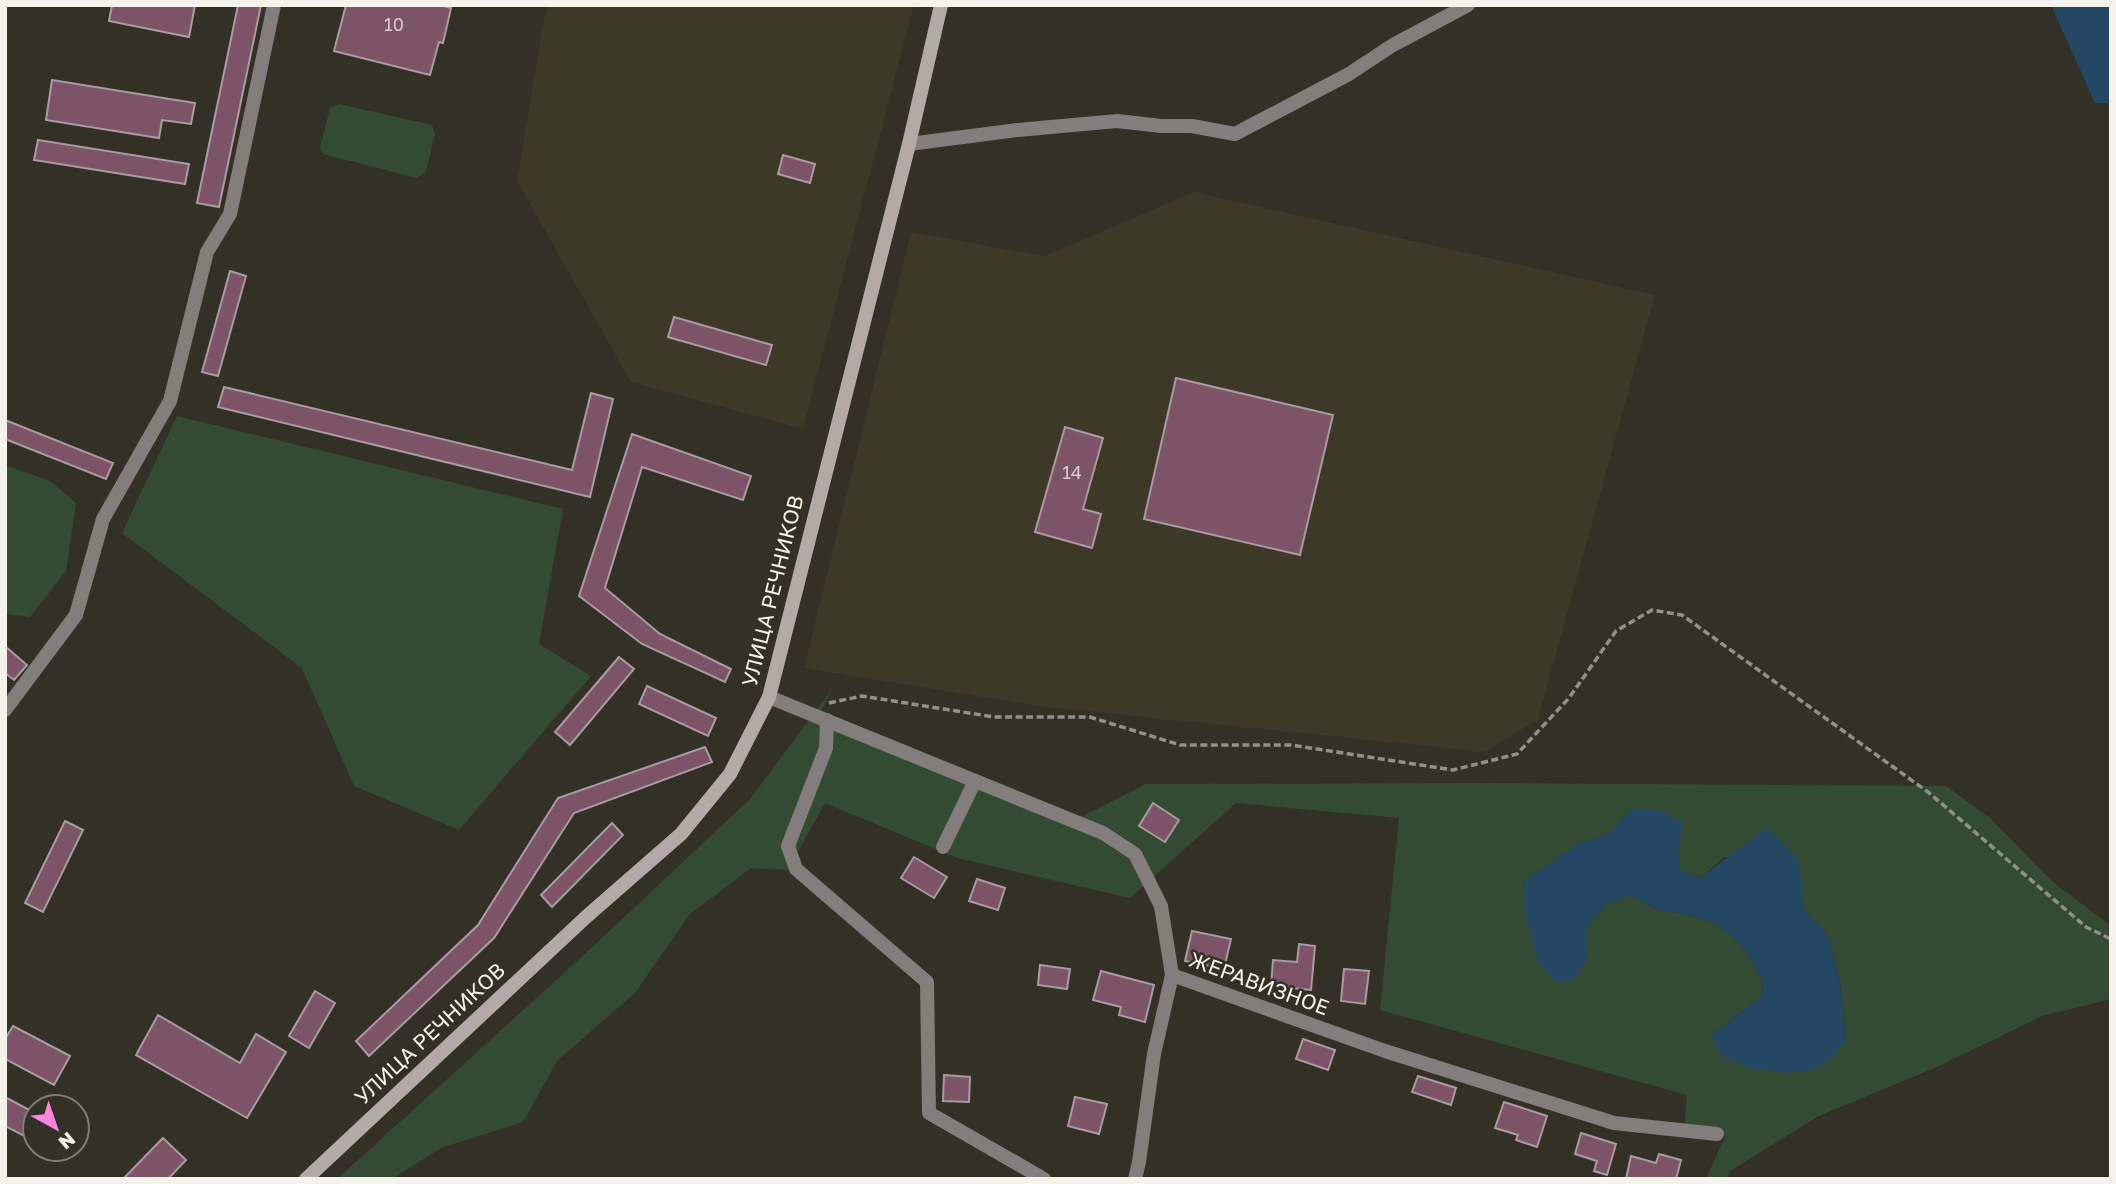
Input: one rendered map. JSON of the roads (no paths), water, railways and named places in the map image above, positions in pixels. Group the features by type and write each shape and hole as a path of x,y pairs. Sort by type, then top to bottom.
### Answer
{"street":[{"path":"5,710 76,615 103,519 170,401 207,251 230,214 274,5"},
{"name":"УЛИЦА РЕЧНИКОВ","path":"306,1179 586,917 681,834 730,774 769,697 909,144 941,5"},
{"path":"909,144 1117,121 1192,126 1235,134 1338,80 1393,45 1468,5"},
{"name":"ЖЕРАВИЗНОЕ","path":"769,697 1103,833 1135,854 1161,906 1172,975 1385,1051 1614,1123 1717,1134"},
{"path":"827,720 826,748 788,846 796,869 927,982 929,1113 1044,1179"},
{"path":"943,847 975,781"},
{"path":"1135,1179 1154,1054 1172,975"}],"water":[{"path":"2051,5 2111,5 2111,103 2095,103"},
{"path":"1632,809 1656,809 1683,822 1678,849 1679,870 1700,878 1768,827 1800,862 1803,908 1829,937 1840,983 1846,1037 1837,1053 1815,1070 1787,1073 1750,1068 1721,1055 1712,1035 1762,996 1763,980 1744,948 1717,924 1686,914 1658,910 1631,895 1605,905 1586,929 1587,960 1574,979 1557,983 1539,963 1525,914 1523,882 1580,843 1608,834"}]}
